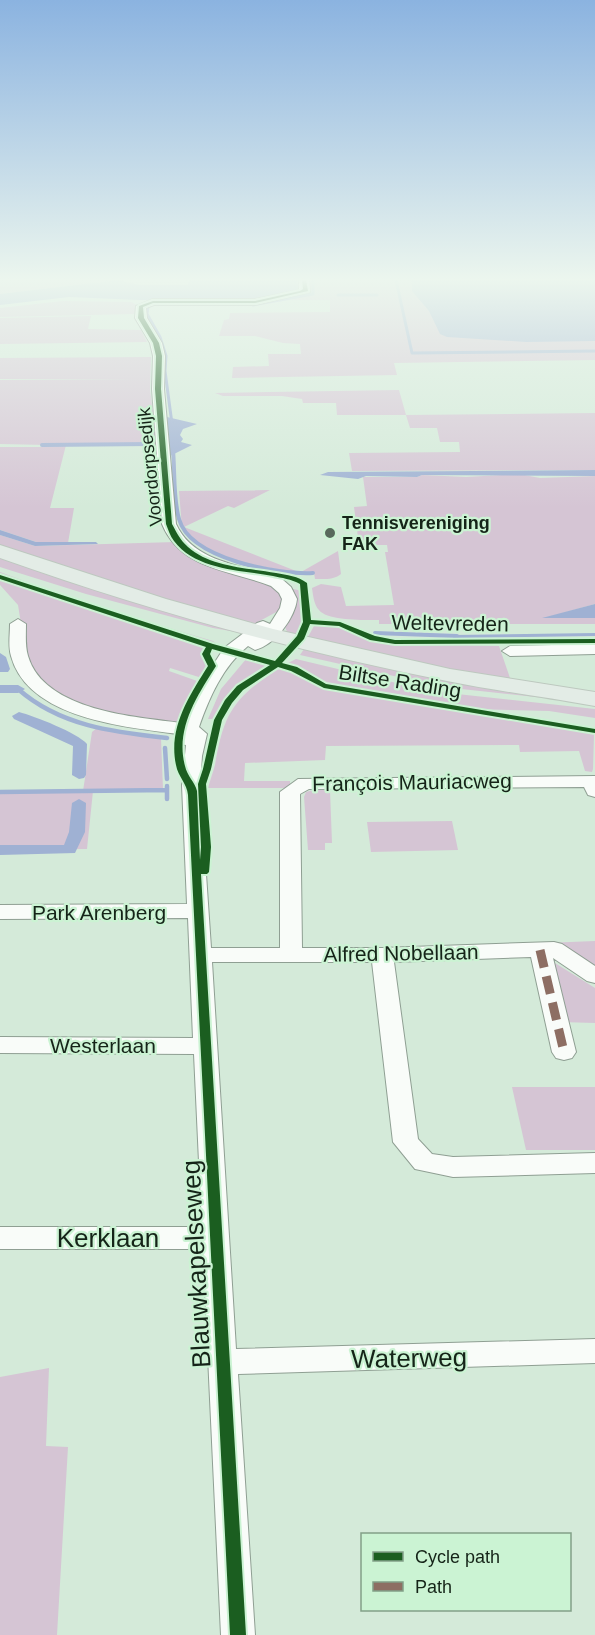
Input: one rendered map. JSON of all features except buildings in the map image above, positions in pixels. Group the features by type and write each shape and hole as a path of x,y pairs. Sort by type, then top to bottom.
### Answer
{"main road":[{"name":"Biltse Rading","path":"0,551 357,671 440,689 595,706"},
{"name":"Biltse Rading","path":"0,569 141,614 431,672 595,699"}],"street":[{"name":"Voordorpsedijk","path":"158,356 158,389 169,524 172,532 186,548 197,555 220,566 272,580 284,587 288,593 288,613 256,638"},
{"path":"18,624 20,659 26,671 32,680 57,698 100,716 184,729"},
{"name":"Blauwkapelseweg","path":"238,1635 199,911 191,785 184,768 183,749 184,729 210,682 230,652 256,638"},
{"name":"Weltevreden","path":"510,651 595,649"},
{"name":"François Mauriacweg","path":"291,955 290,792 297,786 305,783 594,786"},
{"name":"Park Arenberg","path":"0,912 199,911"},
{"path":"540,950 564,1052"},
{"name":"Alfred Nobellaan","path":"200,955 382,955 554,950 595,976"},
{"path":"382,955 406,1142 424,1162 453,1167 595,1164"},
{"name":"Westerlaan","path":"0,1045 205,1046"},
{"name":"Kerklaan","path":"0,1238 217,1238"},
{"name":"Waterweg","path":"222,1362 595,1352"}],"shaded area":[{"path":"268,356 595,356 595,360 394,363 397,375 232,378 233,367 269,366"},
{"path":"151,357 150,390 158,445 66,445 50,508 74,508 68,543 36,542 0,530 0,447 45,447 47,445 0,444 0,380 138,379 0,379 0,358"},
{"path":"399,390 406,415 337,415 336,403 303,403 302,399 282,396 223,396 215,393"},
{"path":"595,413 595,470 352,471 349,453 460,452 459,442 440,442 437,428 410,428 406,415"},
{"path":"519,474 540,478 595,476 595,604 545,618 595,618 595,624 379,624 379,620 338,618 323,614 319,610 312,588 321,584 341,587 346,606 394,605 385,552 388,552 387,545 359,545 354,507 367,506 363,477 417,477 422,475 466,477"},
{"path":"270,490 234,508 228,506 184,527 301,572 338,551 341,574 332,578 315,579 314,573 293,572 234,560 201,545 182,528 179,491"},
{"path":"0,535 35,546 176,542 268,582 283,595 280,610 256,623 241,624 0,547"},
{"path":"0,555 242,633 213,628 86,594 3,568 0,567"},
{"path":"0,572 77,600 0,575"},
{"path":"0,579 205,647 204,653 210,665 202,678 170,668 169,671 200,682 179,724 173,725 82,707 46,686 28,667 18,605 0,585"},
{"path":"293,589 302,591 304,625 296,639 288,634 285,627 295,606 291,591"},
{"path":"96,606 213,641 221,647"},
{"path":"315,624 339,625 372,639 393,643 499,646 511,681 424,668 307,639"},
{"path":"304,649 401,672 591,703 443,687 300,655"},
{"path":"247,658 271,665 239,688 216,719 208,719 221,689"},
{"path":"296,659 409,686 457,694 595,709 595,718 549,711 472,709 331,686 286,664"},
{"path":"281,667 297,673 323,689 594,734 593,769 592,772 585,771 579,751 520,752 519,745 326,746 325,760 245,763 244,781 290,781 290,788 208,788 223,731 234,707 253,687"},
{"path":"97,728 161,738 163,789 93,791 87,849 0,850 0,792 83,791 92,732"},
{"path":"330,790 332,843 325,843 325,850 308,850 304,797 306,792"},
{"path":"452,821 458,850 371,852 367,822"},
{"path":"595,941 595,969 545,943"},
{"path":"555,963 595,988 595,1023 560,1022 547,964"},
{"path":"512,1087 595,1087 595,1150 526,1150"},
{"path":"49,1368 46,1446 68,1447 57,1635 0,1635 0,1377"}],"water":[{"path":"167,417 197,424 183,429 180,435 183,439 181,442 192,445 170,456"},
{"path":"595,470 595,476 422,475 417,477 366,476 358,479 320,475 328,472"},
{"path":"0,530 36,542 96,542 98,544 35,546 0,535"},
{"path":"595,604 595,618 542,618"},
{"path":"595,633 595,636 453,638 453,635"}],"waterway":[{"path":"166,356 165,371 172,424"},
{"path":"42,445 151,444"},
{"path":"173,450 177,511 186,533 200,545 237,562 279,571 313,573"},
{"path":"375,633 457,636"},
{"path":"0,657 3,669"},
{"path":"0,689 18,689"},
{"path":"18,689 34,701 69,719 107,730 167,738"},
{"path":"19,716 67,736 80,744 79,775"},
{"path":"165,748 167,779"},
{"path":"0,792 167,790"},
{"path":"167,790 167,799"},
{"path":"0,850 70,850 77,832 79,803"}],"marked path":[{"path":"540,950 564,1052"}],"cycle path":[{"path":"159,356 158,389 169,524 176,539 186,550 199,558 230,567 290,578 303,583 307,622 301,637 277,664 240,688 228,702 218,720 202,784 206,847 204,872"},
{"path":"0,577 210,646 294,669 324,686 595,731"},
{"path":"307,622 340,624 373,638 395,642 595,641"},
{"path":"210,646 206,654 212,666 185,715 178,742 178,755 181,769 191,785 193,795 238,1635"}],"place":[{"name":"Tennisvereniging FAK","path":"330,533"}]}
